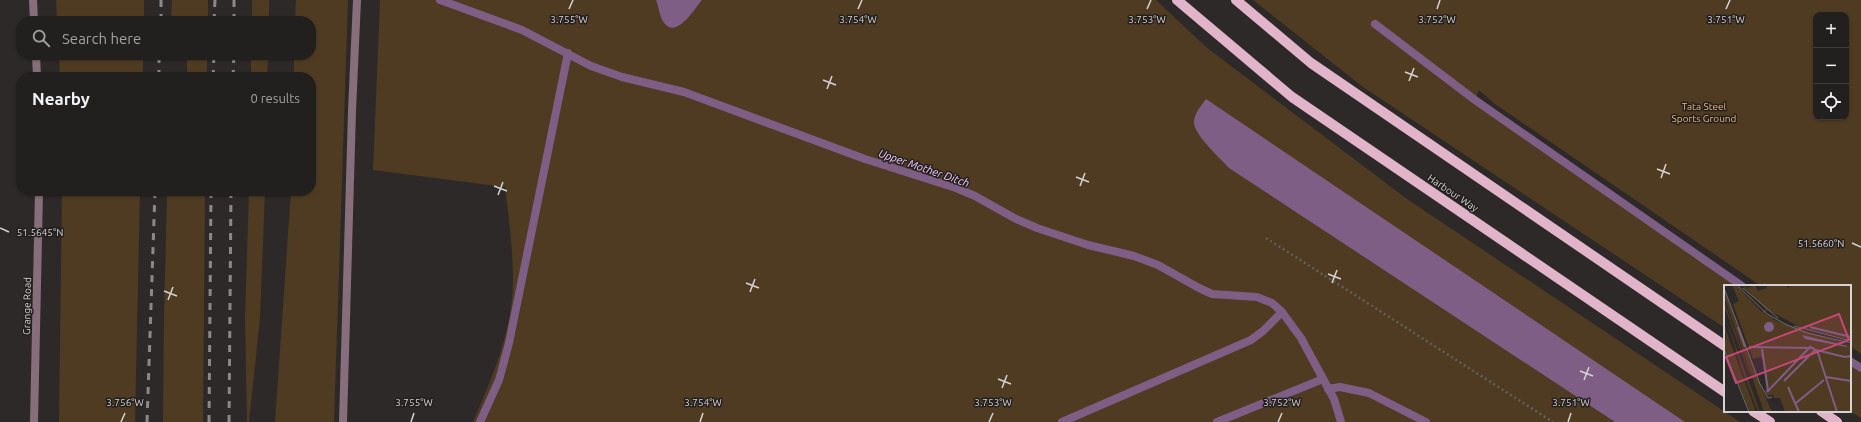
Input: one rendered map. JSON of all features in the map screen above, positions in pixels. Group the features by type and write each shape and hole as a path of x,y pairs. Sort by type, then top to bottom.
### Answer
{"main road":[{"name":"Harbour Way","path":"1177,0 1292,97 1724,391"},
{"path":"1236,0 1311,63 1724,345"},
{"path":"1755,412 1770,422"},
{"path":"1822,412 1837,422"}],"lane":[{"path":"32,0 34,16"},
{"path":"343,422 357,0"},
{"path":"36,60 38,72"},
{"name":"Grange Road","path":"34,422 39,196"}],"path":[{"path":"1266,238 1553,422"}],"green space":[{"path":"56,0 144,0 144,16 57,16"},
{"path":"172,0 208,0 208,16 171,16"},
{"path":"252,0 269,0 269,16 252,16"},
{"path":"296,0 348,0 334,422 275,422 291,196 316,196 316,72 294,72 294,60 316,60 316,16 295,16"},
{"path":"380,0 1156,0 1206,47 1407,199 1740,422 473,422 500,353 512,299 512,258 505,187 373,170"},
{"name":"Tata Steel Sports Ground","path":"1253,0 1861,0 1861,354 1851,347 1851,285 1760,285 1495,104 1479,90 1475,100 1741,285 1724,285 1724,327 1363,87"},
{"path":"59,60 143,60 143,72 60,72"},
{"path":"187,60 207,60 207,72 187,72"},
{"path":"251,60 268,60 267,72 251,72"},
{"path":"62,196 140,196 135,422 59,422"},
{"path":"167,196 205,196 203,422 163,422"},
{"path":"249,196 265,196 260,318 249,422 247,422 245,318"},
{"path":"1851,362 1861,368 1861,418 1851,412"}],"shaded area":[{"path":"656,0 702,0 690,16 679,26 673,28 668,26 663,21"},
{"path":"1206,99 1685,422 1615,422 1229,168 1202,139 1195,126 1194,121 1198,109"}],"waterway":[{"name":"Upper Mother Ditch","path":"440,0 522,30 591,66 622,77 684,92 865,159 956,188 975,196 1016,219 1037,228 1088,245 1134,256 1158,265 1212,294 1257,297 1272,303 1282,312 1301,338 1334,399 1341,422"},
{"path":"1375,24 1475,100 1741,285"},
{"path":"480,422 499,380 509,343 568,53"},
{"path":"1062,422 1251,340 1263,331 1282,312"},
{"path":"1851,362 1861,368"},
{"path":"1217,422 1323,379"},
{"path":"1328,389 1340,387 1369,393 1426,422"}],"railway":[{"path":"161,0 161,16"},
{"path":"214,16 215,0"},
{"path":"234,0 234,16"},
{"path":"159,60 159,72"},
{"path":"213,72 214,60"},
{"path":"233,72 234,60"},
{"path":"147,422 155,196"},
{"path":"209,422 211,196"},
{"path":"229,422 231,196"}]}
